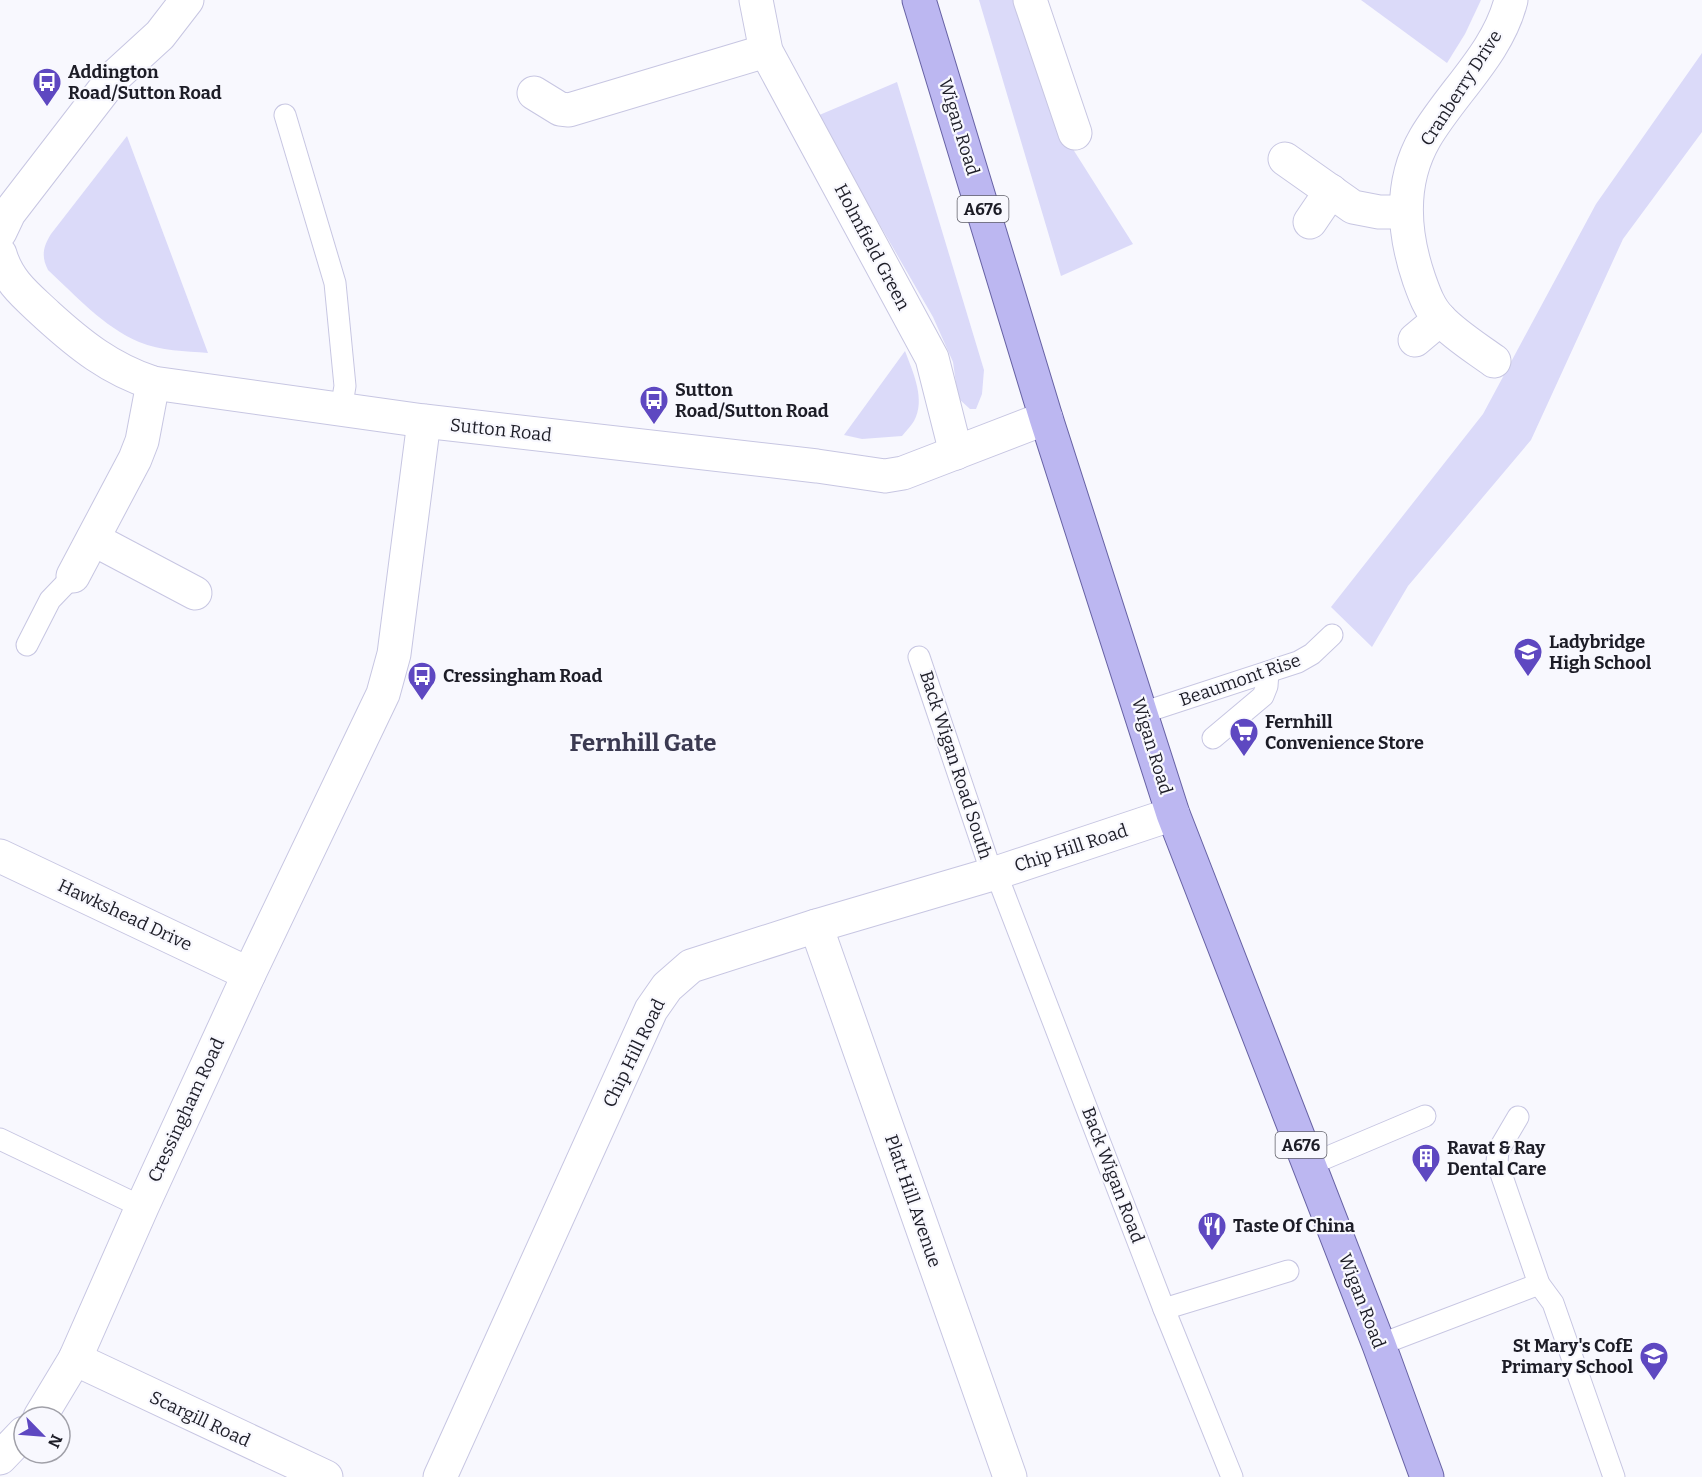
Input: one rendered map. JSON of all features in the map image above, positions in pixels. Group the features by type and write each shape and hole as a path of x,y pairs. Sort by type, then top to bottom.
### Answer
{"main road":[{"name":"Wigan Road","path":"919,0 1047,418 1173,814 1379,1345 1427,1477"}],"street":[{"path":"0,232 9,213 106,87 160,35 187,0"},
{"name":"Holmfield Green","path":"756,0 766,51 932,358 956,453"},
{"path":"1030,0 1075,133"},
{"name":"Cranberry Drive","path":"1494,361 1440,319 1426,300 1409,251 1405,212 1410,174 1425,139 1493,42 1507,17 1511,0"},
{"path":"534,93 560,109 569,110 766,51"},
{"path":"1285,159 1353,207 1379,212 1405,212"},
{"path":"1310,222 1331,191"},
{"name":"Sutton Road","path":"0,254 4,268 14,285 77,343 130,376 153,383 424,421 817,465 885,476 903,472 1047,418"},
{"path":"1415,340 1440,319"},
{"path":"73,576 135,459 142,441 153,383"},
{"name":"Cressingham Road","path":"47,1405 75,1359 249,974 383,694 394,654 424,421"},
{"path":"93,539 195,593"},
{"name":"Chip Hill Road","path":"440,1477 651,1010 667,987 691,966 994,873 1173,814"},
{"name":"Hawkshead Drive","path":"0,856 249,974"},
{"name":"Platt Hill Avenue","path":"816,926 1010,1477"},
{"name":"Scargill Road","path":"75,1359 326,1477"},
{"path":"0,1458 12,1446"}],"lane":[{"path":"285,115 335,283 345,386 341,410"},
{"path":"27,645 50,600 73,576"},
{"name":"Beaumont Rise","path":"1142,713 1298,662 1312,654 1332,635"},
{"name":"Back Wigan Road South","path":"920,657 994,873"},
{"path":"1213,738 1263,696 1267,686 1268,672"},
{"name":"Back Wigan Road","path":"994,873 1232,1477"},
{"path":"1309,1165 1425,1116"},
{"path":"1518,1117 1498,1151 1497,1162 1539,1284 1553,1303 1614,1477"},
{"path":"0,1139 142,1207"},
{"path":"1164,1309 1288,1271"},
{"path":"1379,1345 1539,1284"}],"shaded area":[{"path":"979,0 1021,0 1071,146 1133,244 1061,276"},
{"path":"1361,0 1481,0 1465,34 1447,63"},
{"path":"1702,53 1702,132 1623,239 1531,440 1408,586 1372,647 1331,607 1483,414 1596,204"},
{"path":"897,82 984,370 982,394 976,409 970,409 958,398 953,362 933,317 817,116"},
{"path":"127,136 208,353 156,347 126,336 91,310 48,270 44,260 46,243 51,234"},
{"path":"905,351 919,395 919,404 913,423 902,436 862,439 844,435"}],"place":[{"name":"Addington Road/Sutton Road","path":"47,108"},
{"name":"Sutton Road/Sutton Road","path":"654,426"},
{"name":"Ladybridge High School","path":"1528,678"},
{"name":"Cressingham Road","path":"422,702"},
{"name":"Fernhill Convenience Store","path":"1244,758"},
{"name":"Ravat & Ray Dental Care","path":"1426,1184"},
{"name":"Taste Of China","path":"1212,1252"},
{"name":"St Mary's CofE Primary School","path":"1654,1382"}],"district":[{"name":"Fernhill Gate","path":"643,743"}]}
